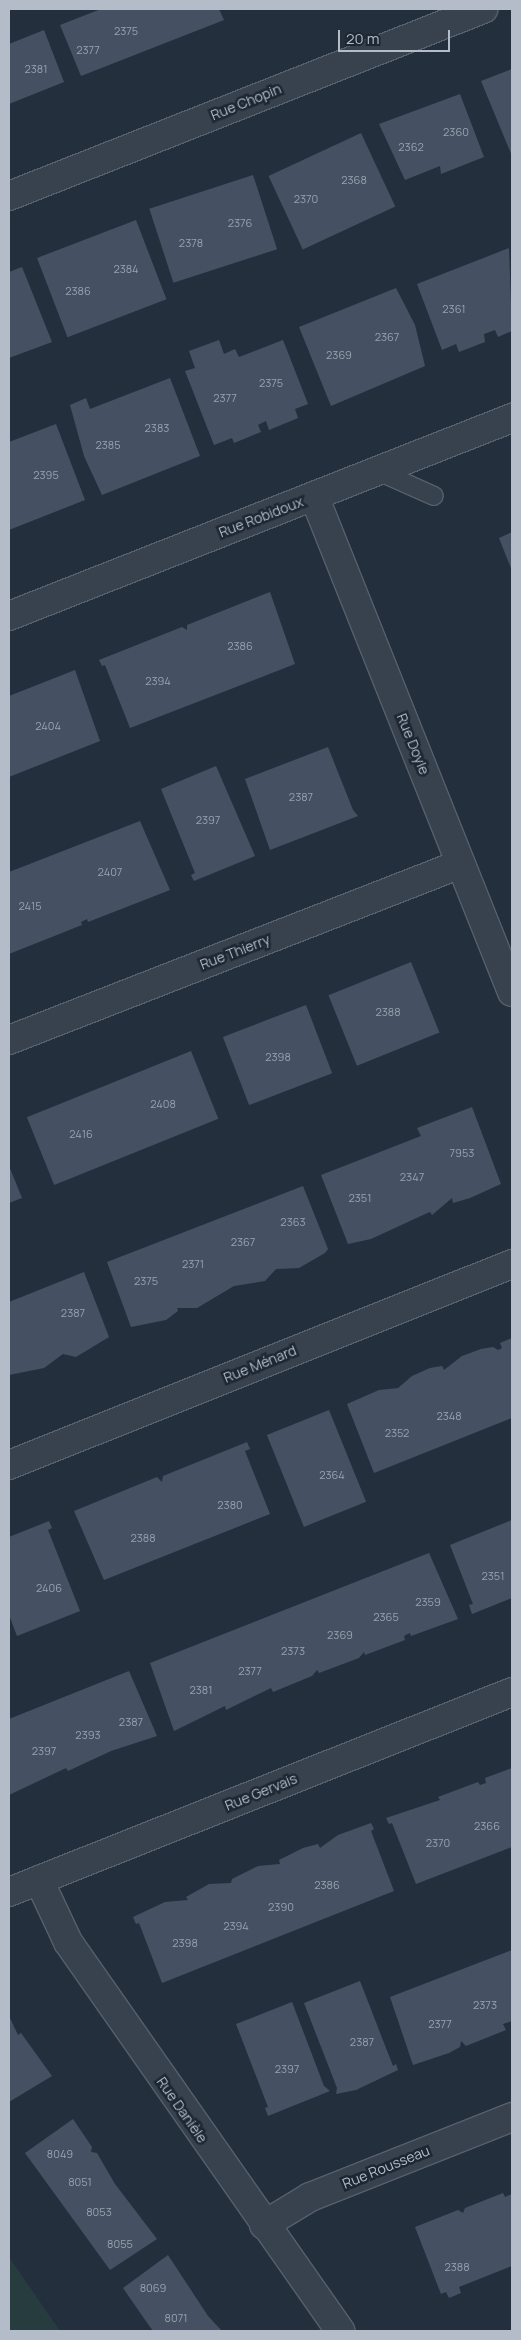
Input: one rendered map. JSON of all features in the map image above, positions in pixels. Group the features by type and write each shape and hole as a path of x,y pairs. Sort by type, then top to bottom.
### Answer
{"street":[{"name":"Rue Chopin","path":"9,196 483,9"},
{"name":"Rue Robidoux","path":"9,616 512,418"},
{"name":"Rue Doyle","path":"314,496 512,992"},
{"name":"Rue Thierry","path":"9,1040 461,864"},
{"name":"Rue Ménard","path":"9,1464 512,1264"},
{"name":"Rue Gervais","path":"9,1892 512,1692"},
{"name":"Rue Danièle","path":"39,1880 68,1942 264,2226 340,2331"},
{"name":"Rue Rousseau","path":"264,2226 310,2197 512,2117"}],"lane":[{"path":"378,471 434,496"}],"green space":[{"path":"9,2257 60,2331 9,2331"}],"building":[{"path":"101,9 219,9 224,20 81,76 60,25"},
{"path":"44,30 64,82 9,104 9,44"},
{"path":"512,69 512,156 481,81"},
{"path":"460,94 484,157 441,174 440,166 405,180 379,124"},
{"path":"361,133 395,206 303,250 269,176"},
{"path":"253,175 277,249 173,283 149,209"},
{"path":"136,220 166,299 68,337 37,258"},
{"path":"509,248 512,331 498,337 495,330 484,334 485,342 459,352 456,344 442,350 417,284"},
{"path":"22,267 52,342 9,358 9,272"},
{"path":"396,288 415,325 425,366 331,406 299,327"},
{"path":"219,340 224,354 235,349 239,357 283,340 308,404 295,409 298,418 269,430 266,421 258,425 261,432 234,443 232,438 214,445 185,371 195,368 189,351"},
{"path":"170,378 200,456 102,495 84,456 70,405 86,398 90,409"},
{"path":"56,424 85,500 9,530 9,442"},
{"path":"512,532 512,571 499,538"},
{"path":"270,592 295,664 130,728 105,665 102,666 99,660 182,627 187,630 187,625"},
{"path":"75,670 100,741 9,777 9,696"},
{"path":"328,747 353,810 358,816 270,850 245,779"},
{"path":"216,766 255,856 194,881 191,875 195,873 161,789"},
{"path":"140,821 170,890 88,922 87,919 81,922 82,925 9,954 9,872"},
{"path":"411,962 439,1032 357,1066 328,995"},
{"path":"306,1005 332,1073 249,1105 223,1037"},
{"path":"191,1051 218,1119 54,1185 27,1117"},
{"path":"472,1107 501,1184 470,1198 453,1203 452,1198 432,1215 430,1212 371,1239 348,1244 321,1175 421,1136 417,1128"},
{"path":"9,1166 22,1198 9,1203"},
{"path":"303,1186 328,1249 325,1253 299,1268 276,1269 265,1281 234,1286 197,1308 177,1308 178,1311 166,1320 131,1327 107,1262"},
{"path":"84,1272 109,1337 76,1357 63,1354 44,1368 9,1375 9,1302"},
{"path":"512,1338 512,1418 374,1473 347,1404 379,1390 398,1388 412,1376 430,1368 442,1366 444,1370 462,1356 481,1349 493,1347 498,1350 502,1348 500,1343"},
{"path":"329,1410 366,1502 304,1527 267,1435"},
{"path":"247,1442 250,1449 245,1451 270,1514 104,1580 74,1511 157,1477 162,1482 163,1476"},
{"path":"512,1520 512,1598 472,1614 469,1605 473,1604 450,1545"},
{"path":"49,1521 52,1528 48,1530 80,1611 17,1636 9,1615 9,1537"},
{"path":"429,1553 458,1619 411,1636 410,1633 404,1636 405,1640 365,1655 364,1652 359,1658 319,1673 317,1670 312,1676 273,1692 271,1688 226,1710 225,1706 174,1731 150,1663"},
{"path":"129,1671 157,1736 111,1751 68,1771 66,1768 9,1795 9,1719"},
{"path":"512,1768 512,1847 416,1884 392,1823 389,1824 386,1818 440,1800 438,1797 478,1782 480,1785 486,1783 485,1778"},
{"path":"371,1823 374,1829 371,1831 394,1891 162,1983 139,1923 136,1924 133,1917 165,1902 188,1900 186,1897 209,1884 231,1883 232,1879 258,1866 280,1864 279,1860 303,1848 318,1844 320,1848 338,1835"},
{"path":"512,1950 512,2021 503,2024 506,2030 466,2046 461,2041 460,2047 449,2053 413,2065 390,1997"},
{"path":"360,1981 393,2066 396,2064 398,2070 356,2090 336,2094 337,2088 304,2003"},
{"path":"292,2002 324,2086 330,2091 268,2116 265,2108 268,2107 236,2024"},
{"path":"9,2016 18,2035 21,2033 52,2076 9,2102"},
{"path":"73,2119 92,2147 91,2152 97,2153 115,2184 157,2239 110,2270 25,2153"},
{"path":"503,2193 505,2197 512,2194 512,2266 459,2287 461,2293 449,2298 446,2292 441,2294 415,2227 458,2210 463,2213 465,2208"},
{"path":"168,2255 208,2316 222,2331 153,2331 143,2317 123,2288"}]}
